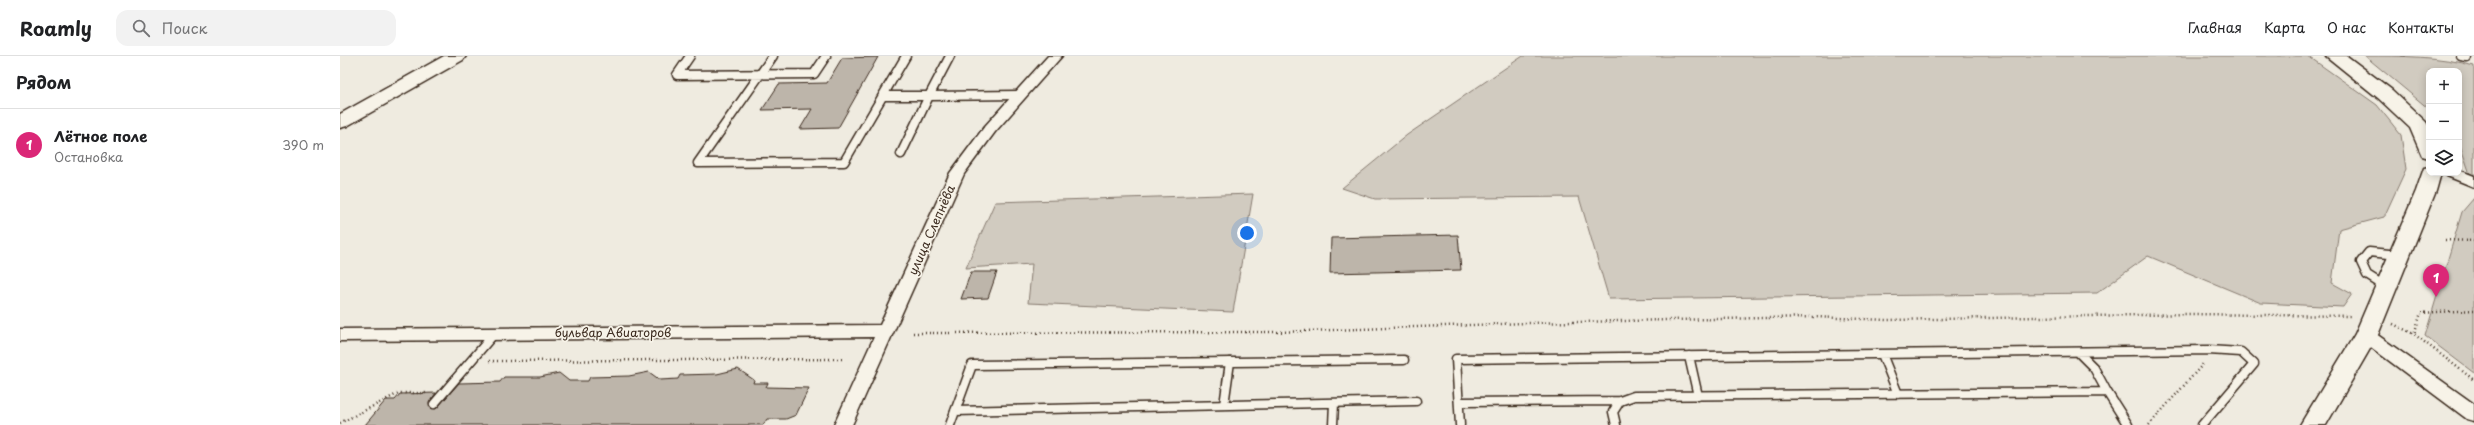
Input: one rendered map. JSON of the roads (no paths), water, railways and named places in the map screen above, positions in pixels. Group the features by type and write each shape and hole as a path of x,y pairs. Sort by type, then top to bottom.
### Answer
{"street":[{"path":"340,122 457,56"},
{"name":"улица Слепнёва","path":"843,425 957,173 1019,95 1055,56"},
{"path":"2336,56 2385,94 2419,126 2426,144"},
{"path":"2313,425 2370,325 2426,191 2430,176"},
{"path":"2459,176 2474,182"},
{"path":"2370,325 2474,414"},
{"name":"бульвар Авиаторов","path":"340,335 886,331"}],"lane":[{"path":"690,56 677,75 814,74 826,56"},
{"path":"773,56 698,163 844,162 906,56"},
{"path":"901,154 950,56"},
{"path":"882,96 1019,95"},
{"path":"2386,287 2367,275 2361,262 2369,252 2399,255"},
{"path":"434,404 473,361 494,334"},
{"path":"2078,352 2094,368 2128,425"},
{"path":"1460,425 1456,359 2078,352 2241,352 2254,364 2202,425"},
{"path":"1882,354 1898,394"},
{"path":"1690,356 1698,396"},
{"path":"950,425 972,365 1404,360"},
{"path":"1224,405 1230,362"},
{"path":"1459,402 1620,401 1634,396 2107,392"},
{"path":"955,411 1416,401"},
{"path":"1616,425 1613,412 1620,401"},
{"path":"1333,425 1334,403"}],"place":[{"name":"Лётное поле","path":"2436,297"}]}
